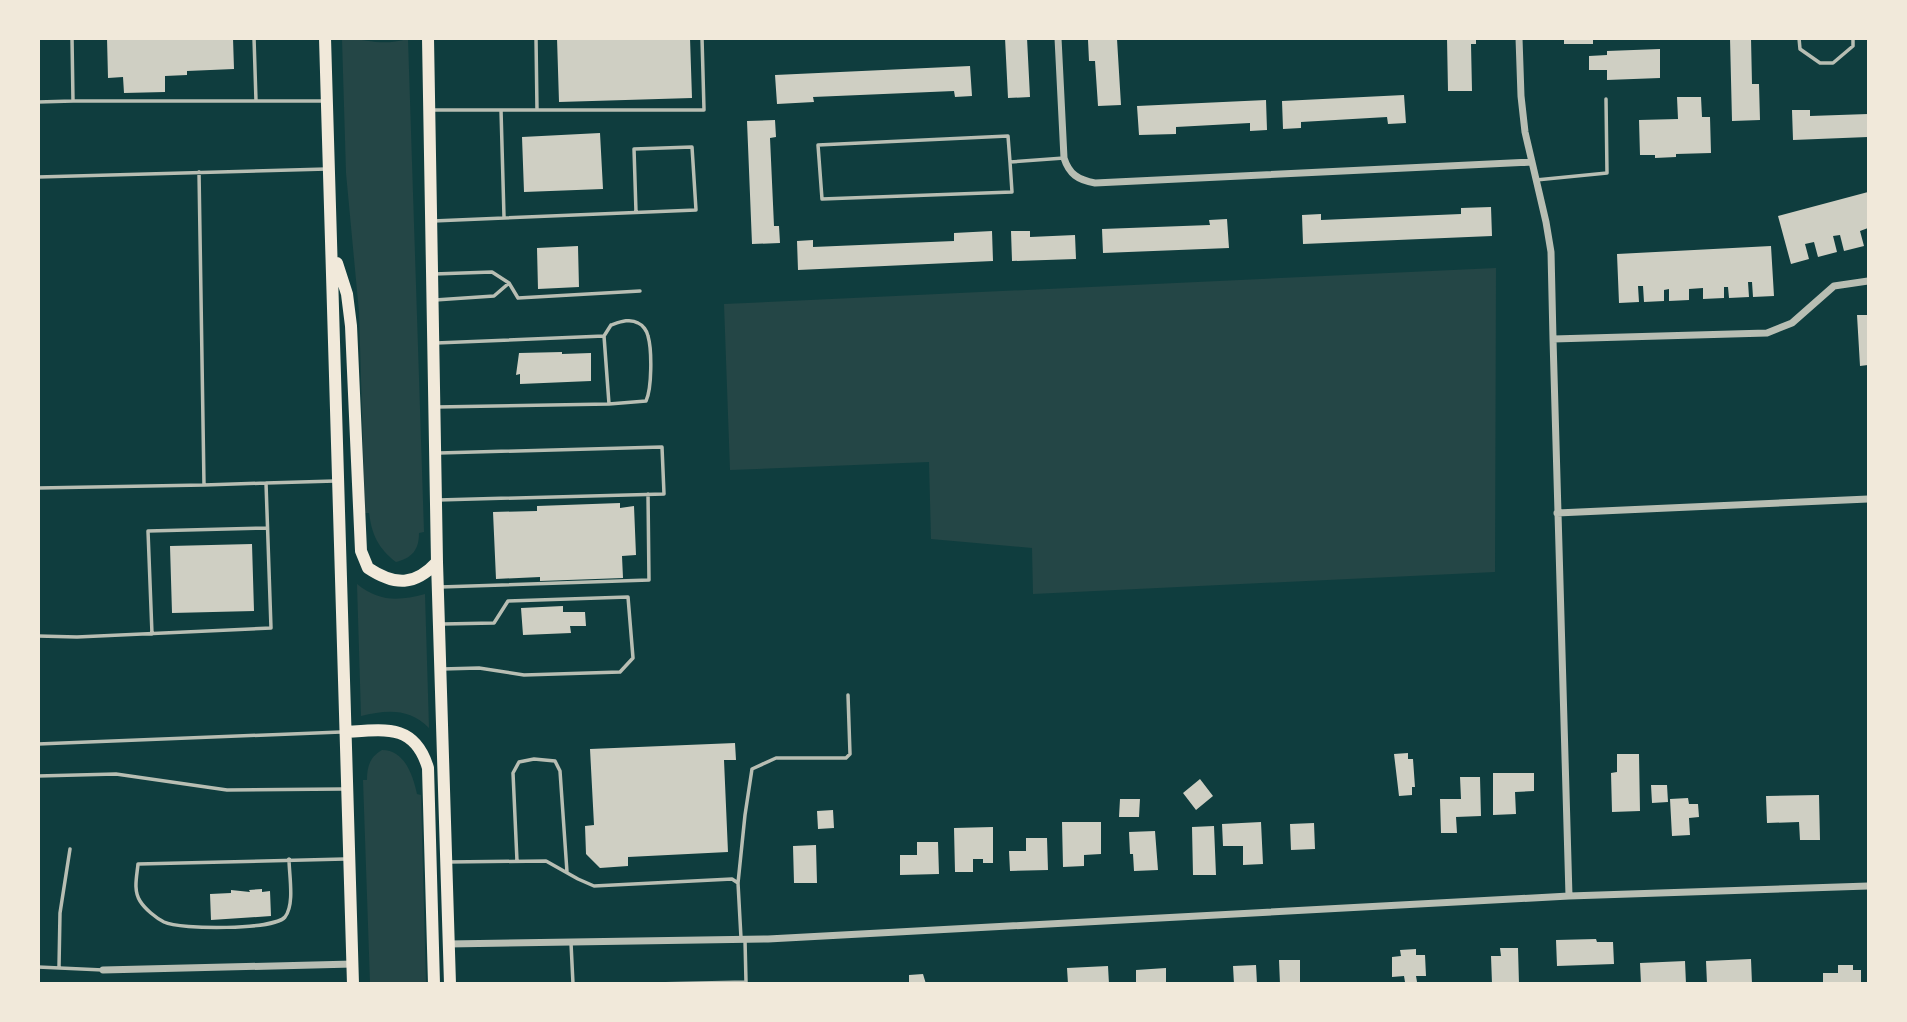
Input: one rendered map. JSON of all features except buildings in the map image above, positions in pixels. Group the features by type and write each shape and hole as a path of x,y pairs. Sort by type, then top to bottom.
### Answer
{"main road":[{"path":"325,38 353,984"},
{"path":"428,38 437,562 450,984"},
{"path":"332,250 347,294 351,326 361,551 368,568 393,580 418,579 437,562"},
{"path":"347,732 389,730 402,733 421,748 425,757 428,768 434,984"}],"street":[{"path":"1058,38 1064,158 1071,174 1083,181 1095,183 1532,162"},
{"path":"1519,38 1521,96 1553,267 1557,513 1569,896"},
{"path":"1553,339 1767,333 1792,323 1834,286 1868,281"},
{"path":"1557,513 1868,499"},
{"path":"448,944 743,940 1569,896 1868,886"},
{"path":"103,970 353,964"}],"lane":[{"path":"72,38 73,101"},
{"path":"254,38 256,101"},
{"path":"536,38 537,110"},
{"path":"429,110 704,110 702,38"},
{"path":"1799,38 1800,49 1820,64 1833,64 1853,46 1853,38"},
{"path":"1536,180 1607,173 1606,99"},
{"path":"38,102 327,101"},
{"path":"501,110 505,217"},
{"path":"1008,136 1010,162 1012,192 822,199 818,145 1008,136"},
{"path":"431,221 696,210 692,147 634,149 636,212"},
{"path":"1010,162 1064,158"},
{"path":"38,177 329,169"},
{"path":"199,173 204,485"},
{"path":"433,274 492,272 509,283 518,298 640,291"},
{"path":"433,300 494,296 509,283"},
{"path":"434,407 609,404 646,401 650,379 648,335 638,322 624,321 611,325 604,336 609,404"},
{"path":"433,343 604,336"},
{"path":"435,453 662,447 664,494 436,500"},
{"path":"38,488 339,481"},
{"path":"38,636 77,637 271,628 266,483"},
{"path":"438,587 649,580 648,494"},
{"path":"152,634 148,531 267,528"},
{"path":"439,624 494,623 508,600 628,597 633,658 621,672 524,675 479,668 440,669"},
{"path":"654,984 746,983 738,883 752,769 776,758 846,758 850,754 848,695"},
{"path":"38,744 347,732"},
{"path":"517,861 513,773 519,762 534,759 555,761 560,771 567,872"},
{"path":"38,776 116,774 227,790 348,789"},
{"path":"59,967 60,913 70,849"},
{"path":"289,859 290,910 283,920 269,925 193,927 165,923 139,900 135,888 138,864 289,859 350,859"},
{"path":"446,862 546,861 594,886 732,879 738,883"},
{"path":"571,943 573,984"},
{"path":"38,967 103,970"}],"shaded area":[{"path":"342,39 381,42 408,39 424,532 419,533 414,552 396,562 380,546 369,513 365,513 359,312 346,173"},
{"path":"1496,268 1495,572 1033,594 1032,548 931,539 929,462 730,470 724,304"},
{"path":"357,584 381,597 406,598 425,594 429,728 414,717 397,712 361,716"},
{"path":"382,750 397,754 402,759 410,772 417,794 421,795 426,983 370,983 363,780 367,780 372,759"}]}
